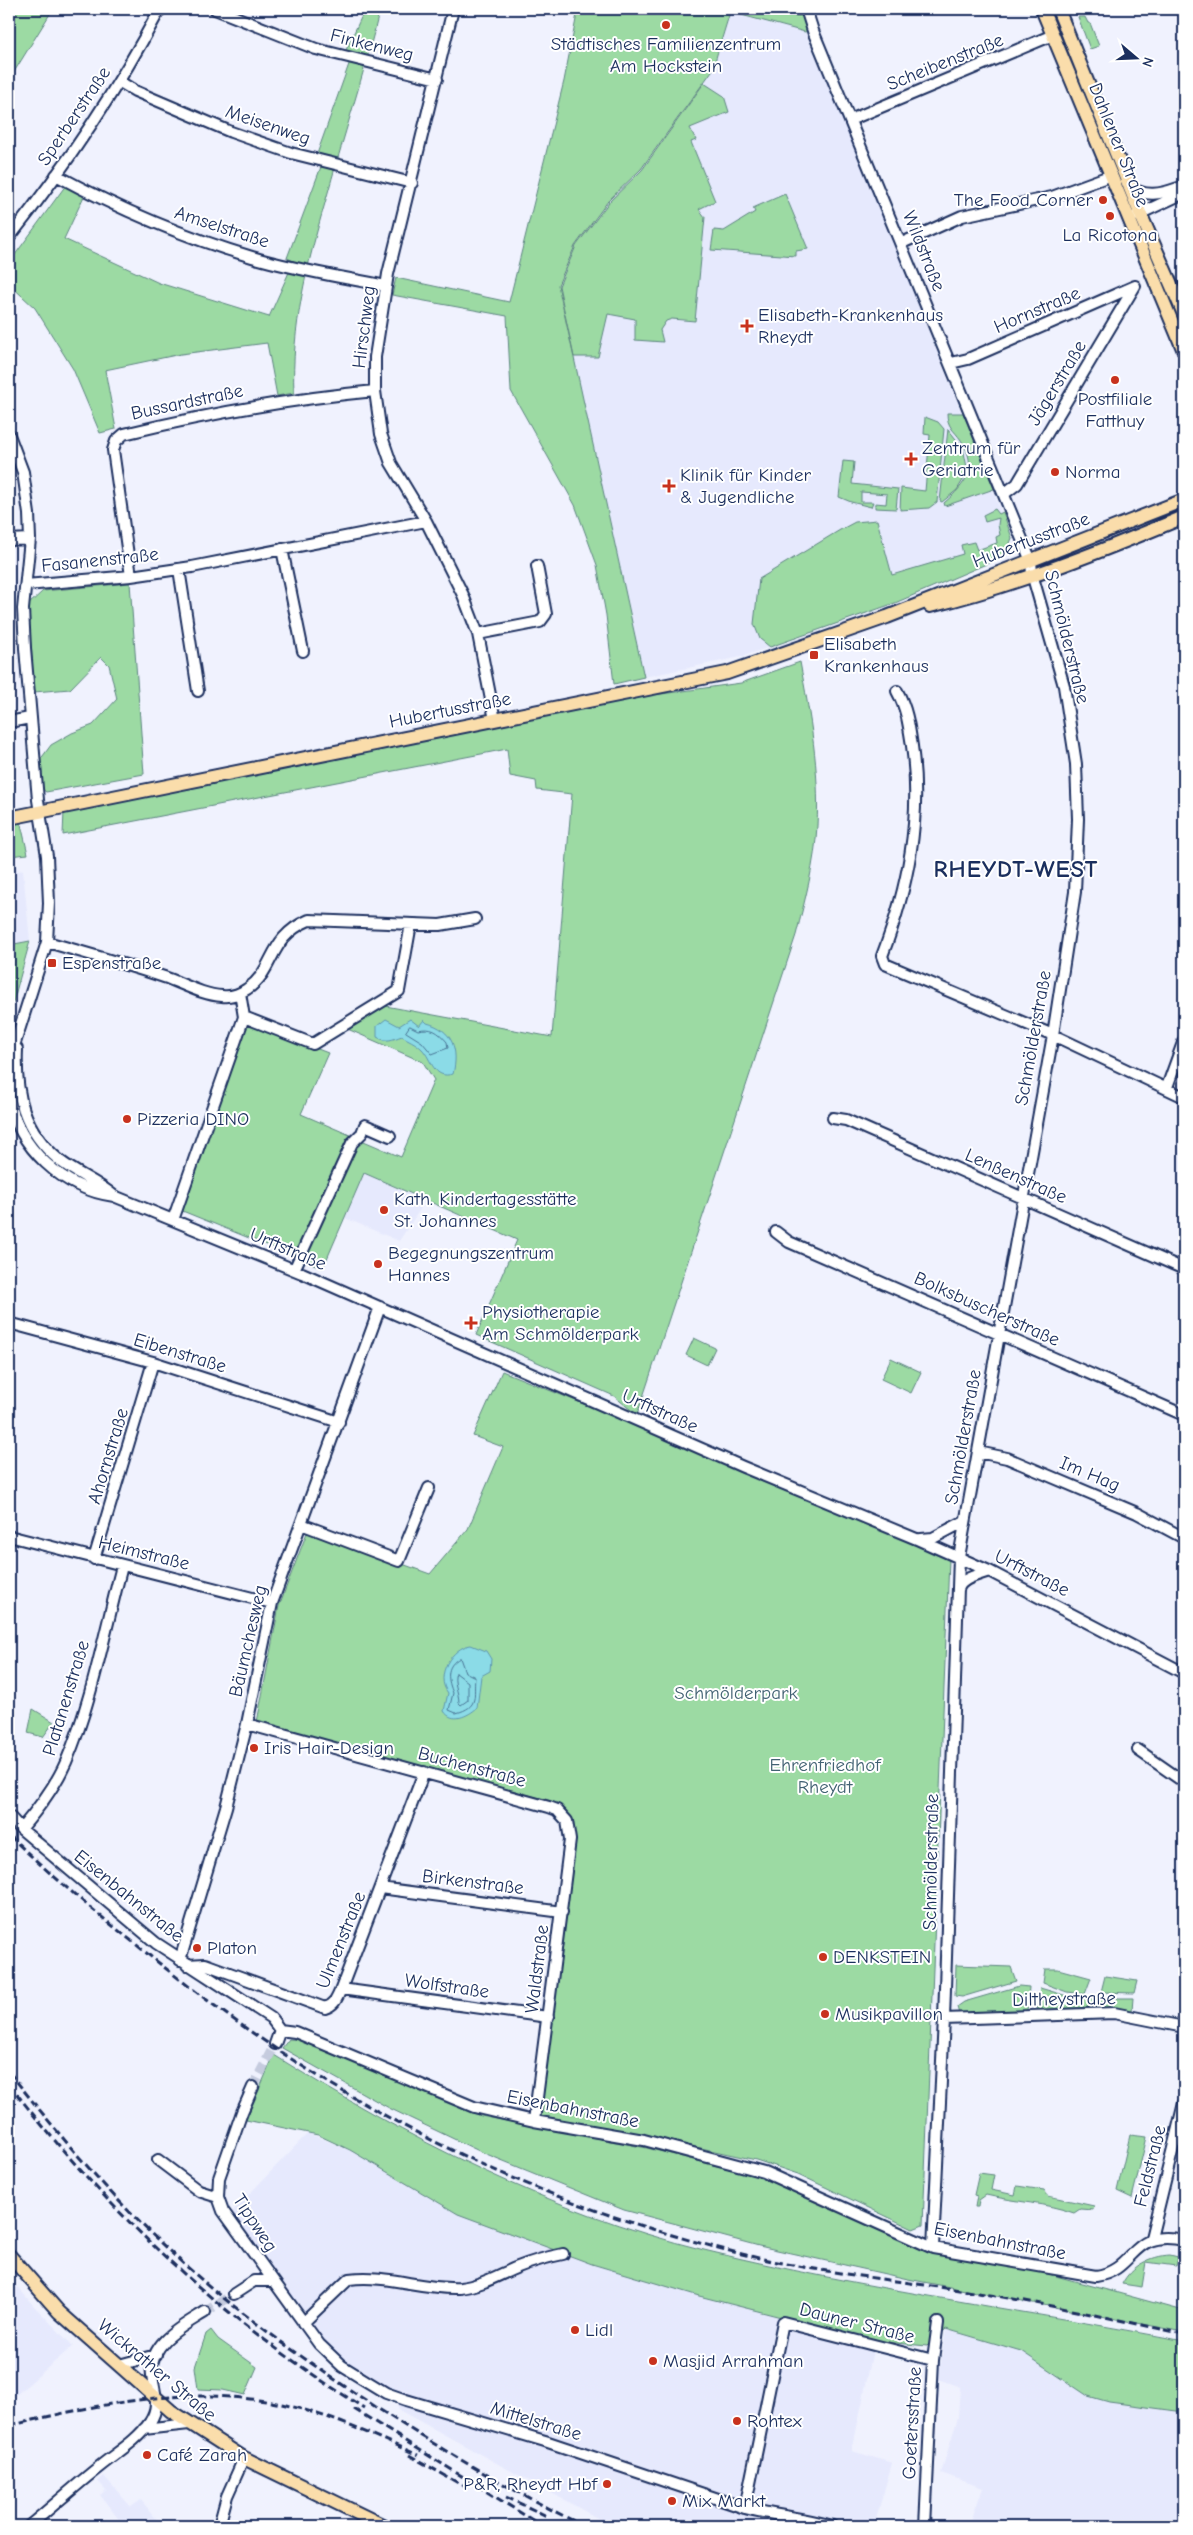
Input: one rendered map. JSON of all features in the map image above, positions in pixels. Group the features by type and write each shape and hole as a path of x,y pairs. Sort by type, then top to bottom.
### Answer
{"main road":[{"name":"Dahlener Straße","path":"1042,9 1112,175 1135,216 1184,314"},
{"name":"Dahlener Straße","path":"1058,9 1129,186 1135,216 1184,351"},
{"name":"Hubertusstraße","path":"9,818 727,673 892,615 962,598 1184,500"},
{"name":"Hubertusstraße","path":"1032,568 1184,517"},
{"name":"Wickrather Straße","path":"9,2255 59,2312 189,2424 244,2458 384,2526"}],"street":[{"name":"Sperberstraße","path":"9,238 56,175 120,82 160,9"},
{"name":"Finkenweg","path":"216,9 316,49 437,79"},
{"name":"Hirschweg","path":"453,9 386,286 375,357 375,391 380,434 385,448 395,471 426,521 463,595 478,634 495,720"},
{"path":"794,9 807,9"},
{"name":"Wildstraße","path":"807,9 813,31 902,242 1032,568"},
{"name":"Scheibenstraße","path":"850,120 1053,35"},
{"name":"Meisenweg","path":"120,82 134,91 230,132 291,153 412,183"},
{"name":"Amselstraße","path":"56,175 151,221 199,241 254,258 386,286"},
{"path":"902,242 962,216 1052,197 1112,175"},
{"path":"1129,186 1134,190 1154,195 1178,188 1184,192"},
{"path":"1135,216 1184,192"},
{"name":"Hornstraße","path":"951,363 968,358 1135,286"},
{"name":"Jägerstraße","path":"1004,494 1017,484 1135,286"},
{"name":"Bussardstraße","path":"131,576 113,450 116,441 124,434 205,414 288,400 375,391"},
{"name":"Urftstraße","path":"9,435 23,472 30,539 24,628 30,718 40,812 47,856 49,903 46,942 9,1062"},
{"name":"Fasanenstraße","path":"26,585 131,576 179,569 426,521"},
{"path":"9,540 30,539"},
{"path":"282,549 303,650"},
{"path":"478,634 540,622 546,614 537,566"},
{"name":"Schmölderstraße","path":"933,2248 944,2019 959,1557 1052,1035 1074,892 1078,819 1076,764 1064,686 1032,568"},
{"name":"Fasanenstraße","path":"179,569 198,690"},
{"path":"897,691 907,713 916,793 907,880 882,956 884,964 1052,1035 1167,1087 1184,1097"},
{"path":"9,722 30,718"},
{"path":"46,942 166,977 221,996 240,993 259,977 282,937 291,928 309,920 440,925 475,919"},
{"path":"244,1017 314,1044 399,991 411,924"},
{"path":"173,1220 244,1017 240,993"},
{"name":"Urftstraße","path":"17,1035 17,1088 28,1119 58,1159 101,1185 114,1196"},
{"path":"1167,1087 1184,1040"},
{"name":"Urftstraße","path":"9,1097 13,1131 53,1169 67,1178 100,1194 114,1196 294,1270 743,1467 959,1557 1184,1673"},
{"name":"Lenßenstraße","path":"833,1118 846,1120 1184,1269"},
{"path":"11,1120 28,1119"},
{"path":"13,1131 28,1119"},
{"path":"294,1270 352,1143 362,1132 365,1125 390,1136"},
{"name":"Bolksbuscherstraße","path":"776,1232 789,1242 1184,1415"},
{"name":"Bäumchesweg","path":"184,1963 247,1724 272,1603 380,1307"},
{"name":"Eibenstraße","path":"9,1324 153,1362 339,1422"},
{"name":"Ahornstraße","path":"94,1559 153,1362"},
{"name":"Im Hag","path":"978,1452 1007,1458 1137,1514 1184,1538"},
{"path":"301,1524 400,1561 429,1488"},
{"name":"Schmölderstraße","path":"919,1540 933,1538 965,1521"},
{"name":"Heimstraße","path":"9,1536 272,1603"},
{"name":"Platanenstraße","path":"21,1829 40,1806 66,1763 83,1712 122,1566"},
{"path":"957,1596 959,1586 966,1580 989,1571"},
{"name":"Buchenstraße","path":"247,1724 549,1806 557,1810 568,1821"},
{"path":"1138,1750 1184,1782"},
{"name":"Ulmenstraße","path":"184,1963 205,1964 325,2008 335,2002 424,1772"},
{"name":"Eisenbahnstraße","path":"9,1816 21,1829 184,1963 270,2018 280,2030 295,2032 474,2106 534,2121 644,2140 764,2172 933,2248 1096,2276 1111,2274 1151,2238"},
{"name":"Waldstraße","path":"534,2121 562,1912 570,1840 568,1821"},
{"name":"Birkenstraße","path":"380,1888 562,1912"},
{"name":"Wolfstraße","path":"341,1989 548,2017"},
{"name":"Diltheystraße","path":"944,2019 1114,2013 1184,2027"},
{"path":"276,2044 280,2030"},
{"name":"Tippweg","path":"253,2087 223,2164 217,2188 223,2211 272,2281"},
{"name":"Feldstraße","path":"1151,2238 1184,2103"},
{"path":"158,2160 199,2191 218,2197"},
{"path":"1151,2238 1172,2237 1184,2240"},
{"path":"303,2323 349,2279 392,2279 449,2288 462,2288 474,2286 519,2267 563,2254"},
{"name":"Tippweg","path":"234,2294 254,2282 272,2281"},
{"name":"Mittelstraße","path":"272,2281 329,2356 386,2393 545,2441 745,2508 767,2514 812,2520 832,2526"},
{"path":"29,2526 144,2429 154,2413 158,2399 152,2372 156,2355 169,2336 205,2312"},
{"name":"Dauner Straße","path":"745,2508 783,2322 932,2360"},
{"name":"Goetersstraße","path":"925,2526 932,2360 938,2323"},
{"path":"119,2365 156,2355"},
{"path":"144,2429 189,2424"},
{"path":"219,2526 226,2496 244,2458"}],"shaded area":[{"name":"Elisabeth-Krankenhaus Rheydt","path":"730,13 805,32 844,121 1012,538 1005,556 895,603 741,657 644,677 558,286 575,246 608,201 641,169 712,71"},
{"path":"16,864 18,871 23,870 30,941 9,945 9,865"},
{"name":"Kath. Kindertagesstätte St. Johannes","path":"364,1173 425,1202 399,1241 345,1218"},
{"path":"308,2133 350,2150 457,2213 592,2264 699,2296 875,2341 852,2451 892,2463 874,2526 612,2526 399,2410 389,2389 345,2364 331,2353 229,2215"},
{"path":"9,2277 73,2346 9,2401"},
{"path":"946,2329 1021,2351 1088,2396 1184,2412 1184,2526 969,2526 983,2488 941,2473 958,2417 960,2387 938,2379"},
{"path":"104,2476 131,2507 141,2500 162,2526 124,2526 100,2495 106,2490 98,2481"}],"green space":[{"path":"9,9 53,9 9,80"},
{"path":"365,9 380,9 306,273 295,345 294,393 277,396 267,343 181,354 105,370 116,429 100,433 73,369 35,308 9,284 9,263 66,185 85,194 64,239 159,283 269,317 294,261 287,258 325,156 317,154 353,53 346,50"},
{"path":"578,9 801,9 809,30 805,32 730,12 712,71 641,169 608,201 575,246 558,285 644,677 614,684 606,615 597,565 575,505 511,391 507,316 392,295 396,278 509,302 564,81"},
{"path":"1078,17 1085,17 1088,23 1090,23 1099,46 1090,49"},
{"path":"704,83 724,96 729,112 690,128 696,140 691,142 715,201 699,209 705,217 695,321 672,319 666,321 660,330 663,342 635,340 635,319 608,314 598,357 574,357 559,286 576,246 609,202 642,170"},
{"path":"785,194 808,249 796,251 796,256 711,250 714,230 724,231 755,212 753,208"},
{"path":"947,413 963,413 994,489 945,506 944,503 964,482 968,475 969,467 966,450 950,425"},
{"path":"925,417 938,422 944,429 937,502 929,508 900,510 901,488 925,491 930,435 924,434"},
{"path":"948,429 963,448 968,472 957,490 942,502 940,501"},
{"path":"843,461 854,462 852,484 898,489 896,509 875,508 875,503 886,504 887,494 861,492 861,502 873,502 871,507 839,497"},
{"path":"995,509 999,514 1003,512 1012,538 1005,556 895,603 770,647 760,639 754,624 759,579 840,530 855,522 877,520 892,575 963,554 961,545 974,542 977,550 997,543 996,537 1000,535 999,518 985,522 983,515"},
{"path":"130,583 144,774 46,792 42,789 40,760 51,745 72,733 93,725 117,699 109,665 101,657 70,689 34,692 28,605 43,591"},
{"path":"800,662 811,723 818,805 816,840 809,881 796,935 637,1415 614,1396 476,1335 517,1240 364,1173 323,1268 180,1210 246,1021 328,1053 301,1114 401,1157 434,1080 423,1062 343,1027 380,1005 552,1037 572,794 537,790 536,781 510,776 507,749 63,835 64,811 562,711 640,697 741,683"},
{"path":"20,820 28,854 9,856 9,822"},
{"path":"30,941 9,1017 9,945"},
{"path":"694,1338 715,1348 707,1365 686,1355"},
{"path":"891,1358 921,1372 911,1393 881,1379"},
{"name":"Schmölderpark","path":"502,1371 618,1418 949,1559 923,2225 913,2229 798,2174 756,2160 609,2128 538,2117 573,1840 570,1821 566,1813 551,1801 257,1722 279,1606 308,1530 430,1574 468,1529 503,1447 473,1436"},
{"path":"33,1709 54,1722 43,1737 28,1733"},
{"path":"956,1965 1011,1967 1016,1981 962,1997 955,1996"},
{"path":"1045,1969 1058,1969 1091,1978 1085,1994 1067,1992 1043,1983"},
{"path":"1105,1976 1137,1981 1134,1993 1101,1992"},
{"path":"1019,1986 1029,1987 1027,2011 959,2014 957,2007 964,2002"},
{"path":"1040,1988 1074,1998 1133,1998 1132,2011 1088,2007 1037,2010"},
{"path":"289,2039 301,2040 481,2116 647,2148 765,2178 930,2251 1045,2273 1184,2311 1184,2332 908,2279 759,2246 624,2210 479,2151 389,2108 282,2048"},
{"path":"274,2055 375,2115 481,2169 591,2215 647,2234 763,2264 883,2288 1184,2341 1184,2412 1109,2402 1088,2396 1021,2351 946,2329 927,2346 875,2341 699,2296 592,2264 458,2214 350,2150 318,2135 246,2120"},
{"path":"1130,2135 1147,2137 1132,2198 1117,2191"},
{"path":"979,2173 994,2175 991,2190 1015,2195 1017,2186 1044,2190 1048,2196 1094,2206 1093,2210 1080,2209 1074,2213 1053,2207 986,2195 979,2200 978,2207 975,2207 977,2196 974,2195"},
{"path":"1170,2255 1178,2257 1176,2266 1146,2262 1142,2287 1122,2284 1131,2272 1142,2263 1156,2257"},
{"path":"211,2330 218,2339 257,2367 245,2395 223,2390 198,2389 195,2367 206,2334"}],"water":[{"path":"386,1019 399,1026 410,1019 419,1026 424,1020 443,1031 452,1042 454,1049 455,1065 453,1074 441,1074 434,1068 422,1049 402,1036 387,1040 377,1037 377,1026"},
{"path":"471,1645 486,1651 491,1659 490,1671 481,1676 477,1708 465,1716 451,1717 444,1711 448,1693 444,1686 444,1671 447,1663 457,1651"}],"tunnel":[{"path":"253,2087 275,2044"},
{"path":"205,2312 234,2294"}],"railway":[{"path":"9,1835 54,1877 117,1929 203,1997 274,2048 347,2093 421,2134 497,2171 577,2203 659,2231 746,2255 830,2271 1025,2301 1184,2334"},
{"path":"9,2072 63,2138 119,2201 180,2260 245,2315 337,2381 427,2440 520,2493 584,2526"},
{"path":"9,2084 88,2179 129,2222 172,2262 262,2338 364,2408"},
{"path":"9,2426 112,2404 181,2396 216,2396 286,2405 353,2427 418,2455"},
{"path":"354,2409 542,2526"},
{"path":"409,2455 467,2488"},
{"path":"506,2497 549,2517"}],"place":[{"name":"Städtisches Familienzentrum Am Hockstein","path":"666,25"},
{"name":"The Food Corner","path":"1103,200"},
{"name":"La Ricotona","path":"1110,216"},
{"name":"Elisabeth-Krankenhaus Rheydt","path":"747,326"},
{"name":"Postfiliale Fatthuy","path":"1115,380"},
{"name":"Zentrum für Geriatrie","path":"911,459"},
{"name":"Norma","path":"1055,472"},
{"name":"Klinik für Kinder & Jugendliche","path":"669,486"},
{"name":"Elisabeth Krankenhaus","path":"814,655"},
{"name":"Espenstraße","path":"52,963"},
{"name":"Pizzeria DINO","path":"127,1119"},
{"name":"Kath. Kindertagesstätte St. Johannes","path":"384,1210"},
{"name":"Begegnungszentrum Hannes","path":"378,1264"},
{"name":"Physiotherapie Am Schmölderpark","path":"471,1323"},
{"name":"Iris Hair-Design","path":"254,1748"},
{"name":"Platon","path":"197,1948"},
{"name":"DENKSTEIN","path":"823,1957"},
{"name":"Musikpavillon","path":"825,2014"},
{"name":"Lidl","path":"575,2330"},
{"name":"Masjid Arrahman","path":"653,2361"},
{"name":"Rohtex","path":"737,2421"},
{"name":"Café Zarah","path":"147,2455"},
{"name":"P&R, Rheydt Hbf","path":"607,2484"},
{"name":"Mix Markt","path":"672,2501"}],"district":[{"name":"RHEYDT-WEST","path":"1016,869"}],"park label":[{"name":"Ehrenfriedhof Rheydt","path":"825,1776"}]}
